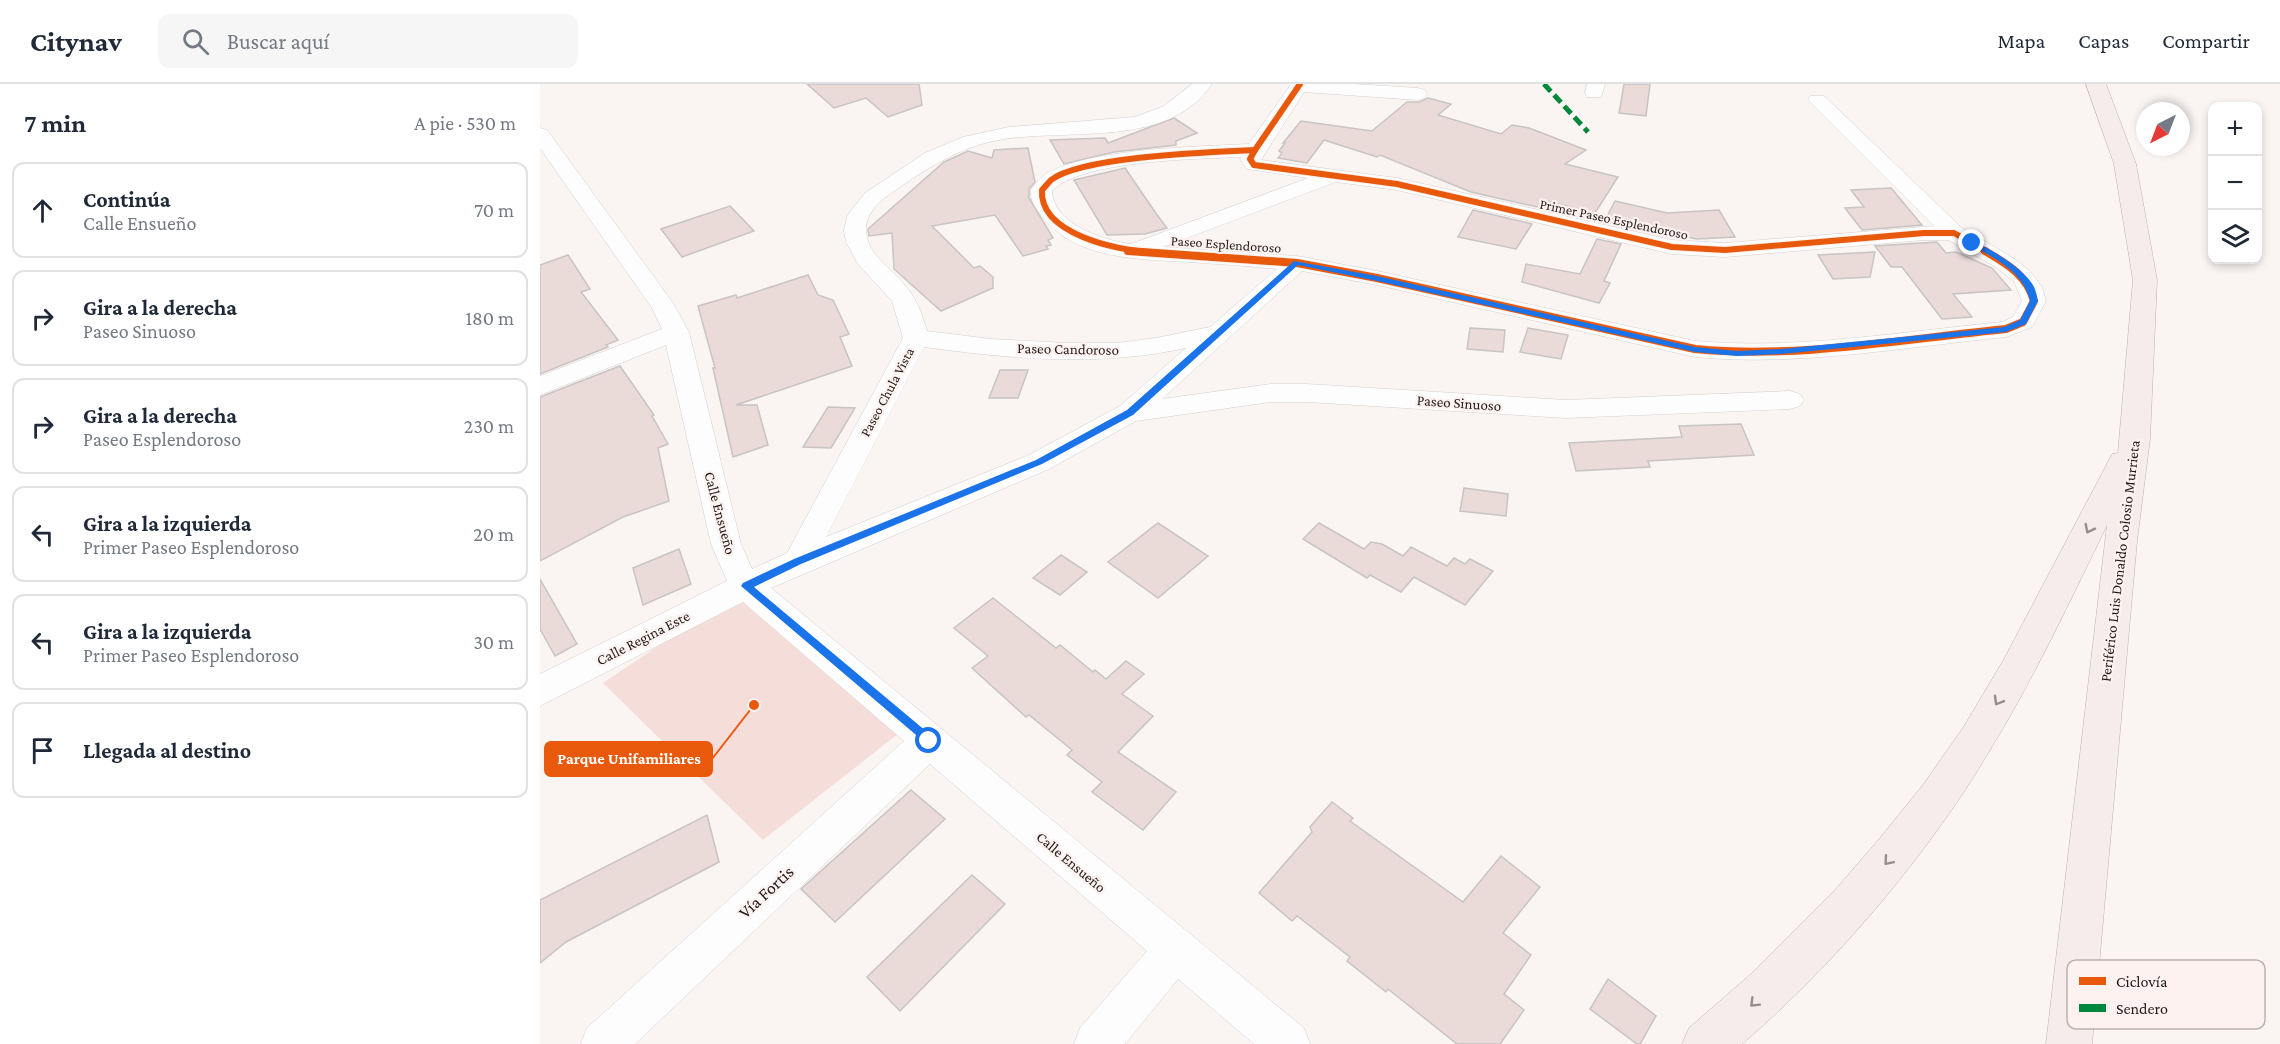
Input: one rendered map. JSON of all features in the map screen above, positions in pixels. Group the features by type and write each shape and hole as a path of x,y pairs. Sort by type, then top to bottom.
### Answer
{"main road":[{"name":"Periférico Luis Donaldo Colosio Murrieta","path":"2078,960 2121,541 2135,439 2145,280 2125,164 2096,84"},
{"path":"1705,1044 1743,1015 1829,928 1910,837 1976,740 2017,669 2135,439"},
{"name":"Periférico Luis Donaldo Colosio Murrieta","path":"2069,1044 2071,1029"}],"street":[{"name":"Paseo Chula Vista","path":"798,562 916,338 909,309 900,294 863,257 856,244 855,227 870,199 907,172 962,142 1004,132 1092,128 1146,121 1175,108 1203,84"},
{"path":"1255,150 1299,85 1418,94"},
{"path":"1817,100 1954,233"},
{"name":"Calle Ensueño","path":"540,134 551,169 664,308 676,332 726,544 746,586 1288,1044"},
{"name":"Primer Paseo Esplendoroso","path":"1255,150 1250,159 1254,165 1397,184 1672,247 1697,250 1725,250 1924,233 1954,233"},
{"name":"Paseo Esplendoroso","path":"1255,150 1112,161 1070,171 1046,184 1041,191 1043,202 1062,226 1084,239 1129,251 1296,263 1706,351 1737,353 1781,352 2006,329 2023,322 2034,301 2030,286 2022,276 2002,261 1954,233"},
{"path":"1129,251 1337,175"},
{"name":"Paseo Sinuoso","path":"746,586 798,562 1039,462 1130,412 1296,263"},
{"path":"540,386 676,332"},
{"name":"Paseo Candoroso","path":"916,338 998,348 1117,351 1220,333"},
{"name":"Paseo Sinuoso","path":"1130,412 1270,393 1307,393 1566,409 1790,400"},
{"name":"Calle Regina Este","path":"540,690 746,586"},
{"name":"Vía Fortis","path":"603,1044 929,741"},
{"path":"1096,1044 1174,950"}],"shaded area":[{"path":"746,587 908,726 763,840 603,683"}],"building":[{"path":"807,84 919,84 922,105 888,117 866,98 834,108"},
{"path":"1624,84 1650,84 1646,116 1619,113"},
{"path":"1428,98 1451,104 1438,115 1501,134 1512,125 1529,128 1586,150 1565,164 1618,177 1595,213 1547,201 1542,208 1471,192 1380,155 1377,157 1324,140 1307,163 1278,158 1282,153 1279,151 1285,143 1283,143 1301,121 1372,131 1407,102 1419,102"},
{"path":"1174,118 1197,133 1176,141 1176,145 1114,152 1064,164 1050,140 1105,138 1108,143"},
{"path":"1028,148 1035,182 1029,189 1029,198 1053,238 1048,240 1051,245 1046,246 1048,249 1023,256 995,215 932,226 974,268 980,266 993,277 993,288 941,311 894,269 892,233 869,236 868,229 944,162 968,151 992,158 994,150"},
{"path":"1125,168 1167,228 1145,234 1107,235 1074,180"},
{"path":"1891,188 1922,225 1862,230 1845,208 1864,207 1851,190"},
{"path":"1615,201 1667,213 1719,210 1735,237 1697,239 1604,222"},
{"path":"730,206 754,231 682,257 661,229"},
{"path":"1473,210 1532,224 1516,249 1458,237"},
{"path":"1597,239 1621,244 1604,281 1610,283 1599,303 1522,282 1526,264 1580,274"},
{"path":"1937,242 1946,253 1956,252 1992,268 2011,290 1953,294 1972,317 1942,319 1902,267 1891,267 1875,246"},
{"path":"1875,252 1870,277 1833,279 1818,255"},
{"path":"568,255 590,289 581,292 618,340 606,345 608,347 540,374 540,265"},
{"path":"808,275 818,295 833,300 849,334 840,337 852,366 736,405 757,405 768,445 733,457 713,368 715,368 698,306 736,295 737,298"},
{"path":"1470,328 1505,330 1503,352 1467,349"},
{"path":"1528,328 1568,335 1561,359 1520,352"},
{"path":"620,366 654,415 652,416 668,444 658,448 669,501 623,517 540,561 540,397"},
{"path":"1000,370 1028,370 1018,398 989,398"},
{"path":"828,407 855,408 831,448 803,447"},
{"path":"1741,424 1754,455 1648,461 1650,467 1576,471 1569,443 1682,437 1679,426"},
{"path":"1464,488 1508,494 1506,516 1460,511"},
{"path":"1158,523 1208,556 1158,598 1108,562"},
{"path":"1319,523 1364,549 1371,542 1382,544 1403,556 1411,547 1447,566 1454,558 1465,564 1470,559 1493,571 1465,605 1414,577 1401,592 1370,575 1367,578 1303,539"},
{"path":"679,549 691,584 643,605 633,568"},
{"path":"1061,555 1087,572 1060,595 1033,578"},
{"path":"540,579 577,644 555,656 540,629"},
{"path":"993,598 1056,648 1060,645 1093,672 1095,670 1106,679 1126,661 1144,674 1122,694 1153,716 1118,752 1176,792 1143,830 1092,792 1102,782 1067,755 1072,750 1029,715 1026,717 972,668 988,656 954,628"},
{"path":"911,790 945,819 835,922 801,889"},
{"path":"1332,802 1353,818 1350,821 1463,902 1501,856 1540,887 1503,933 1531,955 1504,994 1524,1010 1500,1044 1457,1044 1388,989 1386,992 1347,961 1350,957 1297,916 1292,921 1259,893 1312,832 1310,827"},
{"path":"707,815 719,862 566,942 540,963 540,900"},
{"path":"972,875 1005,904 900,1011 867,977"},
{"path":"1608,979 1656,1016 1640,1044 1590,1009"}],"marked path":[{"path":"1544,84 1588,132"}],"cycle path":[{"path":"1255,150 1140,158 1105,163 1074,170 1052,179 1042,190 1042,198 1056,220 1075,234 1118,249 1297,263 1377,278 1695,349 1737,353 1781,352 2006,329 2023,322 2034,301 2030,287 2022,276 2002,261 1954,233 1924,233 1725,250 1672,247 1397,184 1254,165 1250,159 1255,150 1300,84"}],"place":[{"name":"Parque Unifamiliares","path":"754,705"}],"route":[{"path":"929,741 746,586 798,562 1039,462 1130,412 1296,263 1377,278 1695,350 1737,353 1781,352 2006,329 2023,322 2034,301 2030,286 2022,276 2002,261 1972,243"}]}
